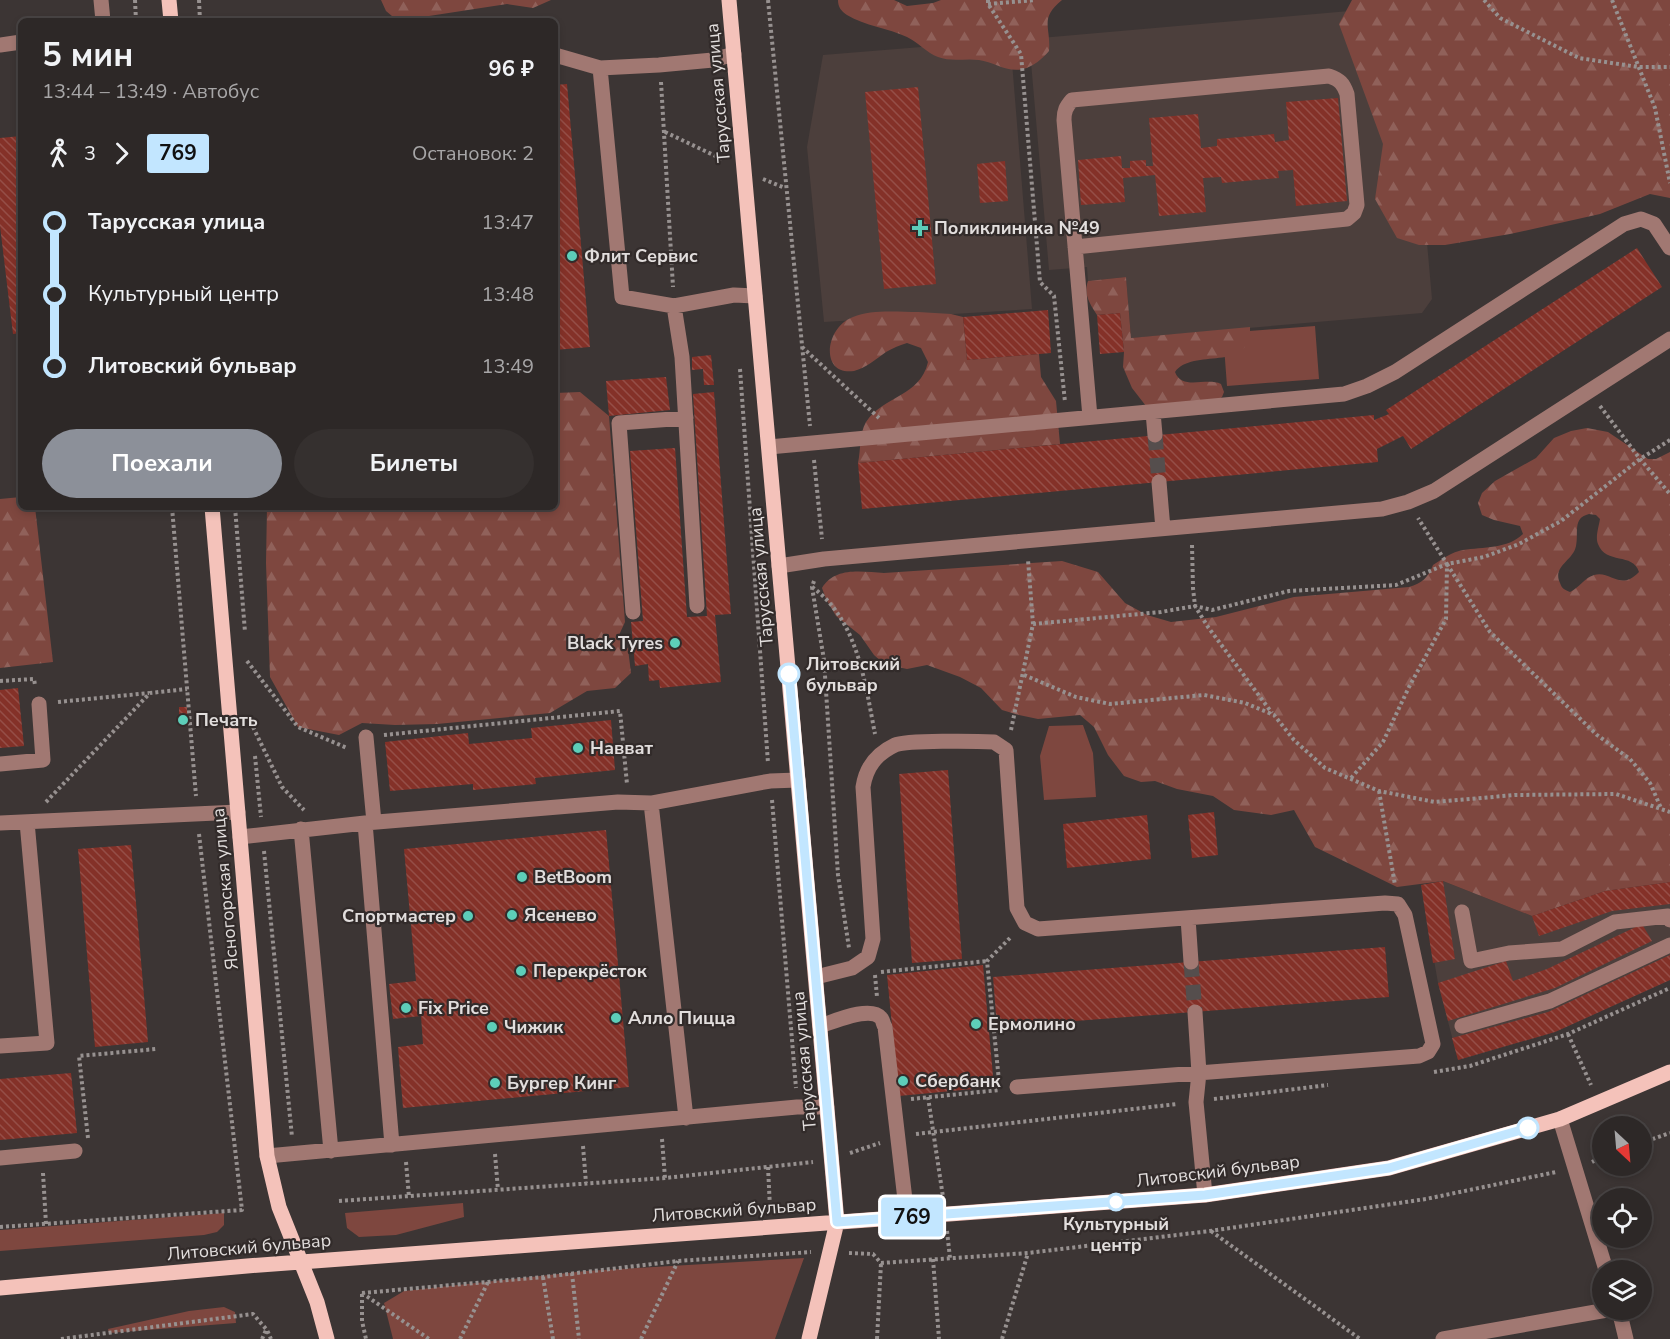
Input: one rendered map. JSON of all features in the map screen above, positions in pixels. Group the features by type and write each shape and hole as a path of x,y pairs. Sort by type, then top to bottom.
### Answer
{"main road":[{"path":"169,0 171,18"},
{"name":"Тарусская улица","path":"729,0 837,1222 809,1339"},
{"name":"Ясногорская улица","path":"212,510 267,1156 279,1207 317,1302 327,1339"},
{"name":"Литовский бульвар","path":"0,1288 301,1262 1205,1195 1389,1168 1560,1119 1670,1072"}],"lane":[{"path":"101,0 103,18"},
{"path":"0,45 18,42"},
{"path":"558,56 600,68 713,60 734,54"},
{"path":"600,68 622,297 674,306 734,295 755,296"},
{"path":"1075,247 1347,219 1354,213 1357,205 1347,94 1343,83 1329,76 1072,100 1064,112 1075,247 1090,417"},
{"path":"769,447 1344,394 1395,372 1623,224 1641,219 1654,224 1670,248"},
{"path":"674,306 682,357 697,606"},
{"path":"779,566 824,559 1382,509 1408,502 1434,491 1670,339"},
{"path":"1153,412 1155,435"},
{"path":"633,612 619,423 686,418"},
{"path":"1159,482 1163,529"},
{"path":"0,764 43,760 39,704"},
{"path":"366,737 369,823 398,1144"},
{"path":"816,977 852,968 868,957 873,939 862,787 865,771 879,756 897,744 994,742 1006,750 1017,908 1025,923 1038,929 1385,903 1398,904 1405,915 1433,1044 1428,1052 1419,1056 1017,1087"},
{"path":"240,837 320,827 651,803 770,781 798,780"},
{"path":"651,803 686,1118"},
{"path":"0,823 238,812"},
{"path":"0,1046 47,1043 27,822"},
{"path":"301,829 331,1151"},
{"path":"1461,912 1471,961 1509,953 1562,949 1615,922 1668,916 1670,920"},
{"path":"1188,918 1191,962"},
{"path":"1462,1026 1550,1001 1670,945"},
{"path":"1195,1012 1199,1073 1196,1102 1205,1195"},
{"path":"820,1026 853,1015 872,1013 880,1017 885,1027 907,1217"},
{"path":"267,1156 797,1107 827,1107"},
{"path":"1560,1119 1603,1260"},
{"path":"0,1158 75,1151"},
{"path":"1443,1339 1592,1313"},
{"path":"1621,1320 1626,1339"}],"path":[{"path":"135,0 136,18"},
{"path":"198,0 200,18"},
{"path":"768,0 824,559 812,587 824,660 838,875 852,968"},
{"path":"1035,0 988,2 1021,54 1040,282 1054,296 1067,420"},
{"path":"1484,0 1500,18 1579,58 1638,67 1670,67"},
{"path":"1612,0 1655,108 1670,183"},
{"path":"659,65 665,132 674,306"},
{"path":"721,148 723,170"},
{"path":"802,346 898,435"},
{"path":"739,366 797,1107"},
{"path":"1588,391 1670,494"},
{"path":"1033,624 1161,612 1196,606 1212,610 1289,591 1396,585 1447,564 1484,557 1519,543 1561,521 1640,459 1670,440"},
{"path":"1408,502 1491,632 1597,735 1629,759 1650,783 1660,808"},
{"path":"0,1227 242,1210 197,815 172,510"},
{"path":"1192,526 1193,588 1196,606 1208,627 1274,715 1294,740 1325,768 1379,790 1435,802 1515,795 1616,794 1670,812"},
{"path":"1006,750 1024,675 1033,624 1026,541"},
{"path":"1351,778 1383,742 1409,687 1446,619 1447,564"},
{"path":"812,587 834,608 850,637 861,664 879,756"},
{"path":"247,661 298,727 348,749"},
{"path":"1024,675 1076,697 1110,704 1204,695 1245,703 1274,715"},
{"path":"0,681 34,678 39,704 187,689"},
{"path":"27,822 150,693"},
{"path":"366,737 620,711 628,803"},
{"path":"253,727 282,787 320,827"},
{"path":"1379,790 1398,904"},
{"path":"874,972 987,961 1025,923"},
{"path":"868,957 874,972 880,1017"},
{"path":"893,1102 1000,1090 987,961"},
{"path":"1432,1072 1470,1066 1568,1034 1670,988"},
{"path":"1568,1034 1600,1103"},
{"path":"75,1151 89,1151 79,1056 156,1048"},
{"path":"339,1201 665,1178 832,1160 896,1137 1338,1084"},
{"path":"928,1097 950,1258"},
{"path":"660,1120 665,1178"},
{"path":"581,1127 586,1184"},
{"path":"1652,1139 1670,1133"},
{"path":"493,1136 498,1190"},
{"path":"398,1144 409,1197"},
{"path":"42,1154 46,1224"},
{"path":"880,1263 1028,1253 1210,1231 1426,1199 1574,1169 1592,1161"},
{"path":"1210,1231 1360,1339"},
{"path":"362,1293 543,1277 678,1261 773,1254 831,1252 873,1254 880,1263 877,1339"},
{"path":"1002,1339 1028,1253"},
{"path":"933,1259 939,1339"},
{"path":"641,1339 678,1261"},
{"path":"572,1273 579,1339"},
{"path":"543,1277 553,1339"},
{"path":"460,1339 489,1281"},
{"path":"362,1293 362,1321 366,1339"},
{"path":"362,1293 429,1339"},
{"path":"61,1339 97,1337 253,1314 272,1339"},
{"path":"262,1339 267,1330"}],"shaded area":[{"path":"1406,6 1432,299 1422,313 1131,338 1126,277 1088,281 1087,267 1049,270 1029,39"},
{"name":"Поликлиника №49","path":"995,41 1012,62 1032,309 824,322 807,147 823,55"},
{"path":"1443,881 1532,916 1605,891 1670,882 1670,980 1555,1032 1458,1060 1438,983 1421,885"}],"green space":[{"path":"381,0 551,0 533,8 507,4 401,18 392,16 386,11"},
{"path":"838,0 894,0 907,6 941,0 1062,0 1048,18 1049,51 1034,64 1017,70 979,60 938,57 907,37 847,15 840,9"},
{"path":"1352,0 1670,0 1670,198 1650,194 1600,214 1510,234 1445,245 1419,245 1397,238 1375,199 1383,144 1339,24"},
{"path":"1126,277 1131,338 1250,327 1248,341 1242,350 1220,358 1195,361 1183,365 1175,372 1183,381 1221,384 1224,392 1217,401 1146,406 1132,388 1123,367 1124,352 1120,313 1097,315 1086,290 1088,281"},
{"path":"918,312 963,317 967,360 1039,354 1041,377 1056,401 1060,444 858,463 861,437 866,422 882,406 910,389 924,374 928,362 921,348 907,343 858,370 843,371 835,366 831,359 832,340 843,323 860,314"},
{"path":"1315,326 1319,379 1227,386 1223,333"},
{"path":"580,392 609,416 625,622 619,635 628,649 631,673 615,688 587,691 550,713 437,724 362,723 339,735 298,727 270,677 266,563 267,510 558,510 558,393"},
{"path":"1587,428 1608,432 1648,459 1656,459 1670,452 1670,882 1605,891 1532,916 1443,881 1397,887 1315,847 1294,810 1271,815 1234,810 1213,796 1177,789 1155,781 1141,782 1124,776 1108,755 1094,727 1080,715 1038,719 1019,715 1002,710 981,688 960,677 927,665 907,669 884,664 874,655 860,635 836,616 822,588 834,576 850,572 884,573 1062,561 1098,572 1125,603 1147,615 1171,622 1216,617 1294,597 1409,587 1418,584 1429,573 1433,565 1451,554 1463,550 1503,545 1523,534 1520,526 1482,515 1478,503 1482,493 1495,481 1536,458 1554,438","holes":["1589,514 1596,515 1600,519 1597,538 1602,550 1613,557 1631,562 1639,572 1626,580 1600,574 1594,575 1570,592 1562,587 1558,577 1559,572 1576,546 1578,522"]},
{"path":"18,497 18,510 35,510 53,662 0,668 0,499"},
{"path":"1083,725 1093,753 1096,797 1044,800 1040,756 1049,726"},
{"path":"463,1203 464,1217 396,1235 359,1237 347,1228 345,1213"},
{"path":"224,1213 224,1225 217,1232 204,1235 0,1251 0,1230"},
{"path":"804,1258 775,1339 393,1339 384,1303 404,1291 586,1271"},
{"path":"224,1307 235,1312 236,1323 109,1333 108,1329 189,1311"}],"building":[{"path":"567,84 590,347 558,350 558,85"},
{"path":"918,87 936,284 884,289 865,92"},
{"path":"1338,98 1347,201 1296,206 1293,170 1278,171 1279,178 1222,183 1221,177 1203,178 1206,212 1159,216 1155,175 1123,178 1125,202 1081,205 1078,160 1121,156 1122,168 1130,168 1130,161 1146,160 1146,166 1153,166 1149,118 1198,114 1201,148 1217,146 1217,139 1274,134 1275,142 1289,140 1286,102"},
{"path":"18,136 18,333 13,334 0,226 0,138"},
{"path":"1005,161 1008,201 980,203 977,164"},
{"path":"1637,248 1662,287 1411,449 1403,436 1377,449 1378,462 862,509 858,463 1374,415 1374,420 1389,414 1386,410"},
{"path":"1048,310 1051,353 967,360 963,317"},
{"path":"1120,313 1124,352 1100,354 1097,315"},
{"path":"711,355 714,385 704,385 703,369 692,370 692,357"},
{"path":"666,377 670,410 609,416 606,381"},
{"path":"714,392 731,614 715,615 721,682 660,688 659,680 649,681 648,664 635,666 631,622 643,621 630,451 675,448 687,617 707,616 693,394"},
{"path":"18,688 24,746 0,748 0,690"},
{"path":"179,707 187,707 187,726 179,726"},
{"path":"611,720 615,770 535,778 536,784 473,790 473,784 390,791 385,742 468,733 469,744 532,738 531,728"},
{"path":"948,770 962,959 912,963 899,774"},
{"path":"1214,812 1218,855 1192,858 1188,815"},
{"path":"1147,815 1151,859 1067,868 1063,824"},
{"name":"Ясенево","path":"606,830 629,1087 403,1108 398,1047 423,1044 421,1016 393,1019 389,984 416,981 404,849"},
{"path":"131,845 148,1042 95,1047 78,849"},
{"path":"1443,881 1455,959 1433,963 1421,885"},
{"path":"1670,882 1670,904 1612,911 1539,936 1532,916 1605,891"},
{"path":"1642,924 1652,941 1555,988 1448,1021 1438,983 1506,961 1513,981 1547,969"},
{"path":"1385,947 1389,997 997,1027 993,977"},
{"path":"1670,955 1670,980 1555,1032 1458,1060 1452,1038 1548,1012"},
{"path":"983,965 994,1087 899,1096 887,975"},
{"path":"71,1073 77,1133 0,1140 0,1079"}],"tunnel":[{"path":"1155,435 1159,482"},
{"path":"1191,962 1195,1012"}],"bus line":[{"name":"769","path":"789,674 837,1222 1205,1195 1389,1168 1528,1128"}],"place":[{"name":"Поликлиника №49","path":"920,228"},
{"name":"Флит Сервис","path":"572,256"},
{"name":"Black Tyres","path":"675,643"},
{"name":"Литовский бульвар","path":"789,674"},
{"name":"Печать","path":"183,720"},
{"name":"Навват","path":"578,748"},
{"name":"BetBoom","path":"522,877"},
{"name":"Ясенево","path":"512,915"},
{"name":"Спортмастер","path":"468,916"},
{"name":"Перекрёсток","path":"521,971"},
{"name":"Fix Price","path":"406,1008"},
{"name":"Алло Пицца","path":"616,1018"},
{"name":"Ермолино","path":"976,1024"},
{"name":"Чижик","path":"492,1027"},
{"name":"Сбербанк","path":"903,1081"},
{"name":"Бургер Кинг","path":"495,1083"},
{"name":"Культурный центр","path":"1116,1202"}]}
